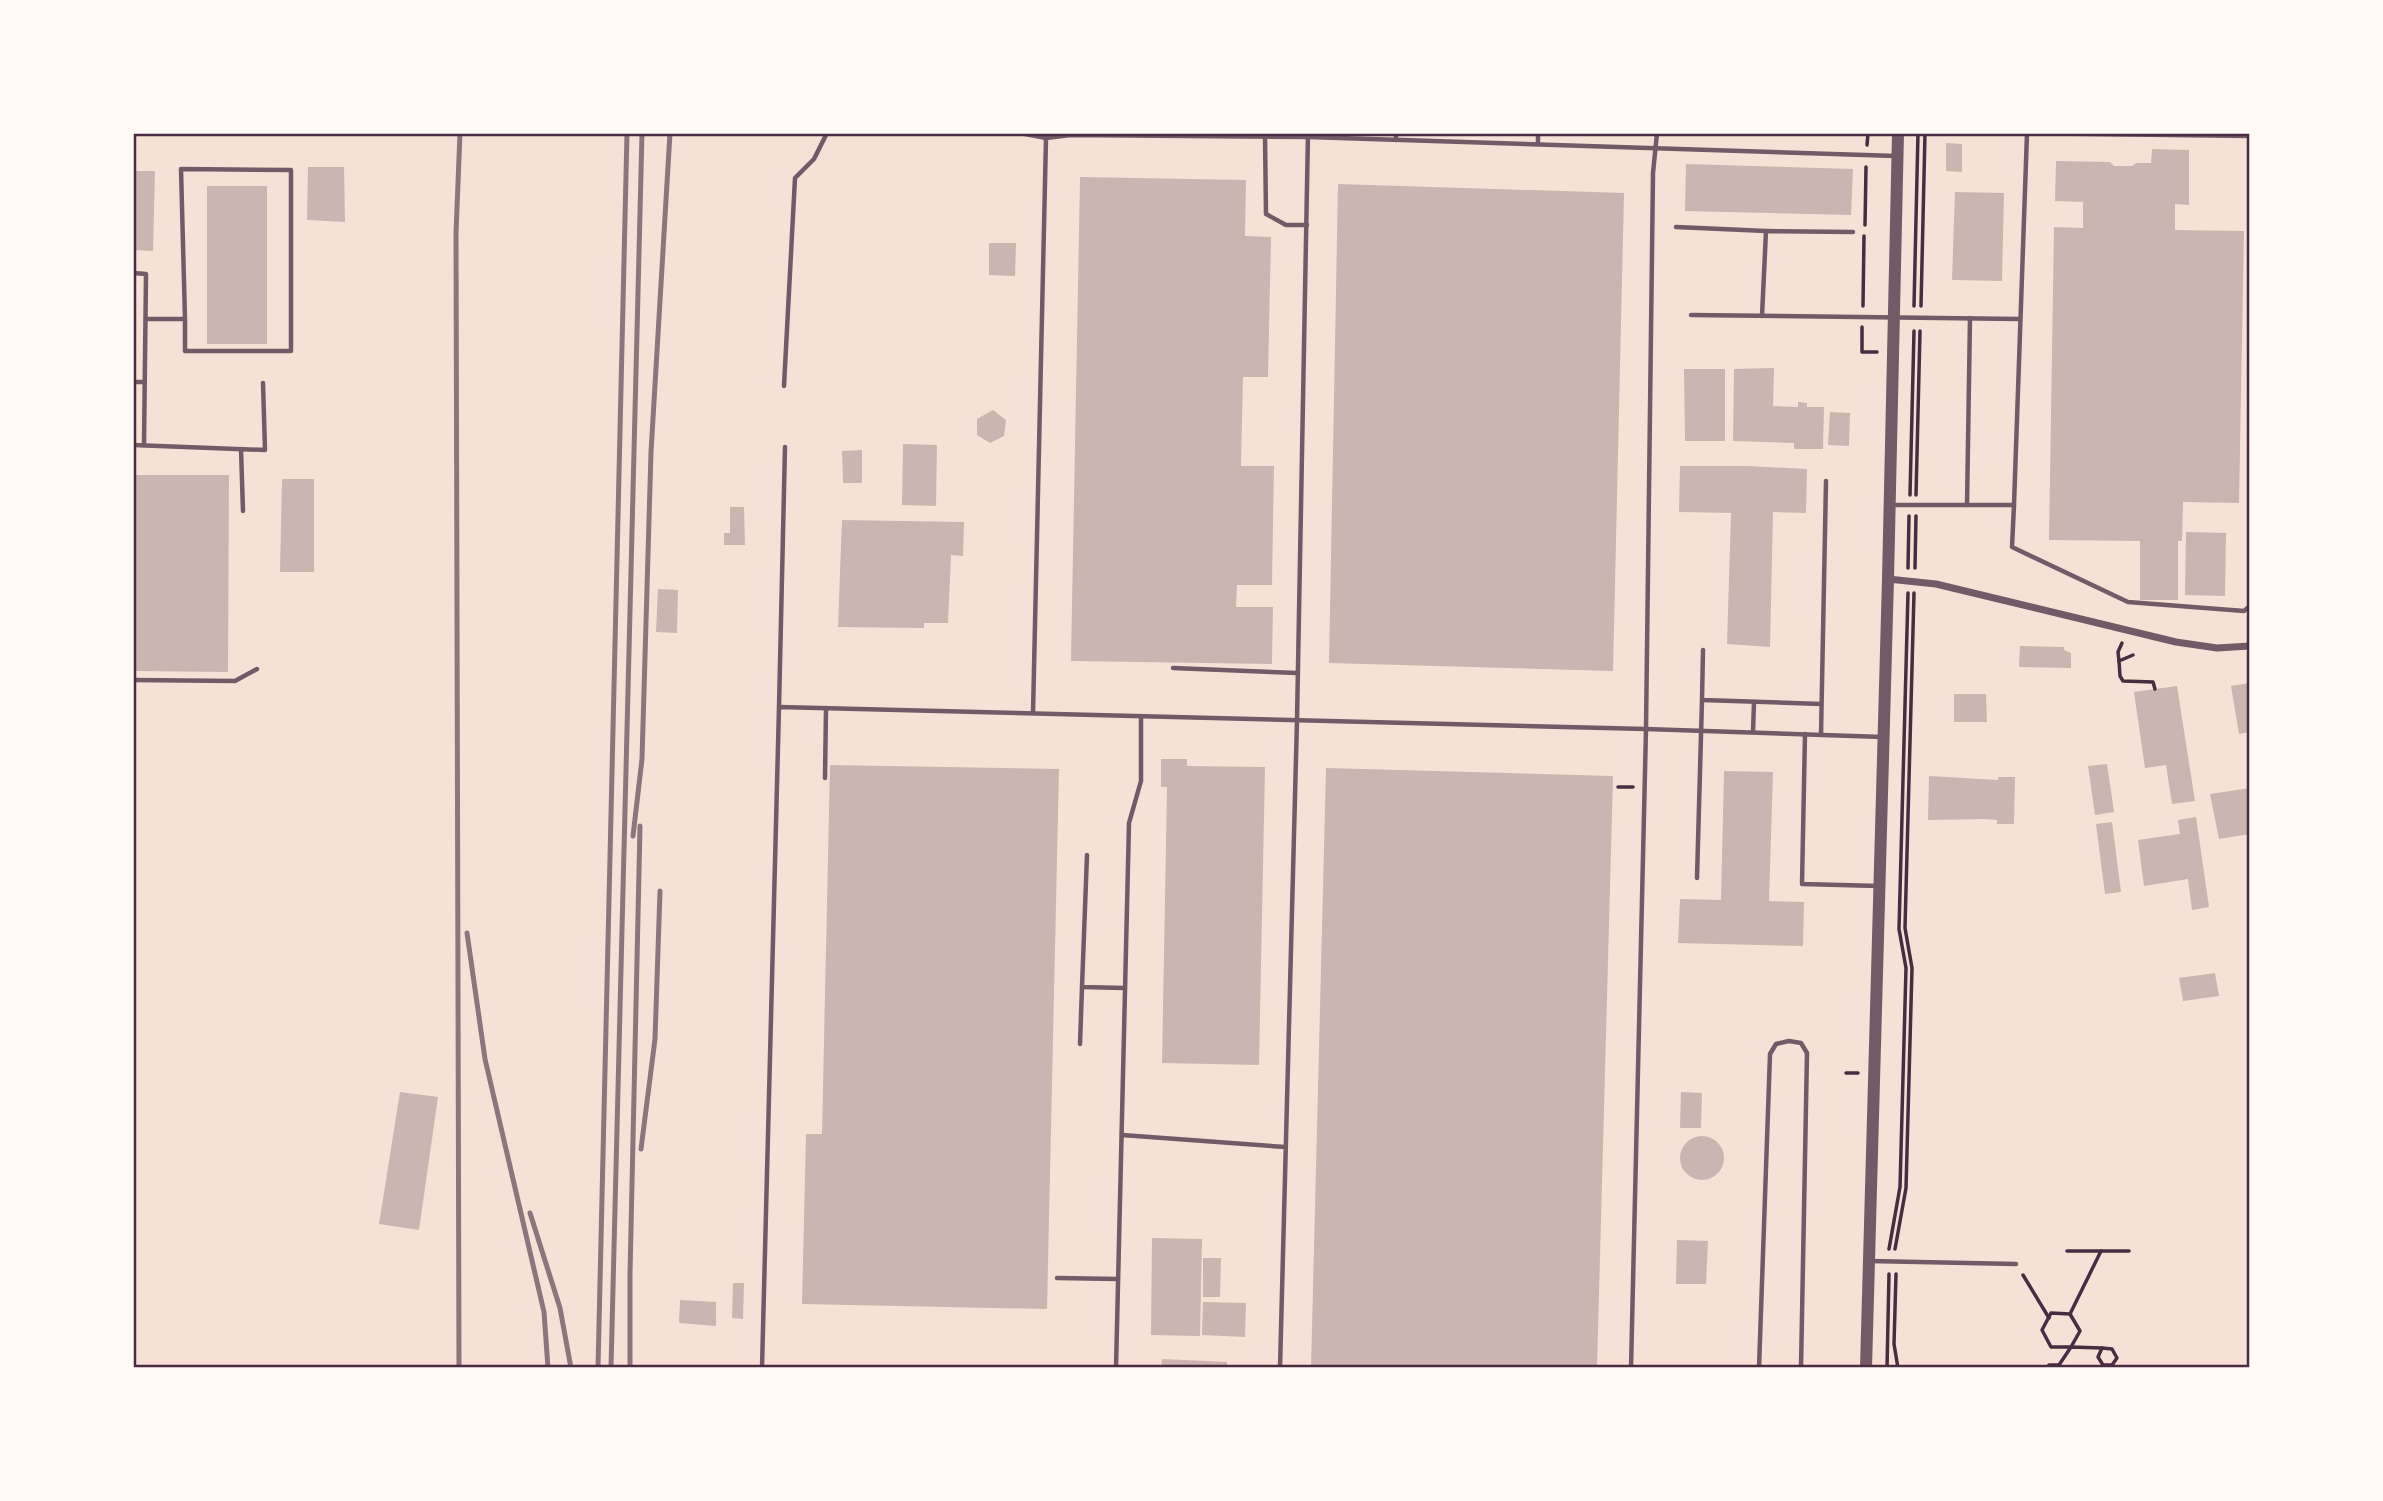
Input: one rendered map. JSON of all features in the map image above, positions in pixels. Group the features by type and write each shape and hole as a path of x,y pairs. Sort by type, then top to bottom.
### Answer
{"street":[{"path":"1866,1368 1898,133"},
{"path":"1888,579 1911,580 2176,642 2217,648 2250,646"}],"lane":[{"path":"784,386 795,178 814,159 827,133"},
{"path":"1020,133 1046,138 1071,134 1265,137 1308,135 1897,156"},
{"path":"1396,133 1396,140"},
{"path":"1538,133 1538,144"},
{"path":"1631,1368 1646,729 1653,173 1657,133"},
{"path":"2013,133 2250,136"},
{"path":"2027,133 2012,547 2128,602 2244,611 2250,606"},
{"path":"1280,1368 1297,720 1308,135"},
{"path":"1265,137 1266,214 1286,225 1307,225"},
{"path":"1033,713 1046,138"},
{"path":"181,169 291,170 291,351 185,351 185,319 181,169"},
{"path":"1676,227 1853,232"},
{"path":"1762,316 1766,230"},
{"path":"133,273 146,274 145,445"},
{"path":"1691,316 2019,319"},
{"path":"1967,505 1970,318"},
{"path":"146,319 185,319"},
{"path":"133,382 145,382"},
{"path":"133,445 265,450 263,383"},
{"path":"762,1368 785,447"},
{"path":"241,449 243,511"},
{"path":"1821,735 1826,481"},
{"path":"1890,505 2014,505"},
{"path":"1698,878 1703,650"},
{"path":"1173,668 1298,673"},
{"path":"133,680 235,681 257,669"},
{"path":"1702,700 1821,704"},
{"path":"1754,702 1754,733"},
{"path":"779,707 1884,737"},
{"path":"825,778 826,708"},
{"path":"1116,1368 1129,823 1142,781 1141,716"},
{"path":"1805,734 1802,884 1880,886"},
{"path":"1080,1044 1087,855"},
{"path":"1082,987 1125,988"},
{"path":"1759,1368 1770,1054 1776,1044 1789,1041 1801,1043 1807,1053 1801,1368"},
{"path":"1122,1135 1285,1147"},
{"path":"1869,1261 2016,1264"},
{"path":"1057,1278 1118,1279"}],"path":[{"path":"1868,133 1862,352 1877,352"},
{"path":"1913,505 1918,133"},
{"path":"1898,1368 1894,1344 1892,1261 1889,1246 1900,1187 1906,968 1899,929 1925,133"},
{"path":"1887,1368 1892,1261 1906,1188 1912,996 1912,968 1905,928 1911,580"},
{"path":"2133,655 2119,661 2123,681 2153,682 2155,689"},
{"path":"1846,1073 1858,1073"},
{"path":"1892,1073 1903,1073"},
{"path":"2067,1251 2129,1251"},
{"path":"2070,1314 2101,1251"},
{"path":"2016,1264 2049,1318"},
{"path":"2070,1314 2051,1313 2042,1330 2051,1347 2102,1348 2112,1349 2117,1358 2112,1365 2103,1365 2098,1357 2102,1348"},
{"path":"2047,1368 2049,1365 2060,1367 2080,1331 2070,1314"}],"building":[{"path":"1946,143 1962,144 1962,172 1946,171"},
{"path":"2152,149 2189,150 2189,205 2175,204 2175,230 2244,231 2239,503 2183,502 2182,541 2178,541 2178,600 2140,600 2140,541 2049,540 2054,227 2083,228 2083,202 2055,201 2056,161 2110,162 2114,166 2132,166 2136,163 2151,163"},
{"path":"1686,164 1853,169 1851,215 1685,211"},
{"path":"308,167 344,167 345,222 307,220"},
{"path":"133,171 155,171 153,251 133,250"},
{"path":"1080,177 1246,180 1245,236 1271,237 1268,377 1243,377 1241,466 1274,466 1272,585 1237,585 1236,607 1273,607 1272,664 1071,661"},
{"path":"1338,184 1624,193 1613,671 1329,663"},
{"path":"207,186 267,186 267,344 207,344"},
{"path":"1955,192 2004,193 2002,281 1952,280"},
{"path":"989,243 1016,243 1015,276 989,275"},
{"path":"1774,368 1773,406 1798,407 1798,402 1807,403 1807,407 1824,407 1823,449 1794,449 1794,443 1733,441 1734,369"},
{"path":"1684,369 1725,369 1725,441 1685,441"},
{"path":"993,410 1006,420 1004,436 990,443 977,435 977,419"},
{"path":"1830,412 1850,413 1849,446 1828,445"},
{"path":"903,444 937,445 936,506 902,505"},
{"path":"862,450 862,483 843,483 842,451"},
{"path":"1680,466 1807,469 1806,513 1773,512 1770,647 1727,644 1731,513 1679,512"},
{"path":"133,475 229,475 228,672 133,671"},
{"path":"282,479 314,479 314,572 280,572"},
{"path":"730,507 744,507 745,545 724,545 724,533 730,533"},
{"path":"842,520 964,522 963,556 951,555 948,623 924,623 924,628 838,627"},
{"path":"2186,532 2226,533 2225,596 2185,595"},
{"path":"658,589 678,590 677,633 656,632"},
{"path":"2020,646 2064,647 2064,650 2071,653 2071,668 2019,667"},
{"path":"2250,683 2250,732 2239,734 2231,686"},
{"path":"2177,686 2195,801 2172,804 2166,765 2145,768 2134,692"},
{"path":"1954,694 1986,694 1987,722 1954,722"},
{"path":"1161,759 1187,759 1187,766 1265,767 1259,1065 1162,1063 1167,787 1161,787"},
{"path":"2107,764 2114,812 2095,815 2088,766"},
{"path":"830,765 1059,769 1047,1309 802,1304 806,1134 822,1134"},
{"path":"1326,768 1613,776 1597,1368 1311,1368"},
{"path":"1724,771 1773,772 1769,901 1804,902 1803,946 1678,943 1680,899 1721,900"},
{"path":"1929,776 1998,780 1998,777 2015,777 2014,824 1997,824 1997,820 1985,819 1928,820"},
{"path":"2250,788 2250,834 2219,839 2210,794"},
{"path":"2196,817 2209,907 2192,910 2188,879 2144,886 2138,840 2180,834 2178,820"},
{"path":"2112,822 2121,892 2105,894 2096,824"},
{"path":"2215,973 2219,996 2183,1001 2179,978"},
{"path":"400,1092 438,1097 419,1230 379,1224"},
{"path":"1681,1092 1702,1093 1701,1128 1680,1128"},
{"path":"1702,1136 1711,1137 1718,1142 1723,1149 1723,1167 1718,1174 1711,1179 1702,1180 1693,1179 1686,1174 1681,1167 1680,1158 1681,1149 1686,1142 1693,1137"},
{"path":"1152,1238 1202,1239 1200,1336 1151,1335"},
{"path":"1677,1240 1708,1241 1706,1284 1676,1284"},
{"path":"1203,1258 1221,1258 1220,1297 1203,1297"},
{"path":"733,1283 744,1283 743,1319 732,1318"},
{"path":"680,1300 716,1302 716,1326 679,1323"},
{"path":"1203,1302 1246,1303 1245,1337 1202,1335"},
{"path":"1162,1359 1227,1362 1227,1368 1161,1368"}],"railway":[{"path":"459,1368 456,233 460,133"},
{"path":"598,1368 627,133"},
{"path":"611,1368 642,133"},
{"path":"633,836 642,759 651,452 670,133"},
{"path":"630,1368 640,826"},
{"path":"641,1149 655,1039 660,891"},
{"path":"467,933 485,1059 544,1312 548,1368"},
{"path":"530,1213 560,1308 571,1368"}]}
